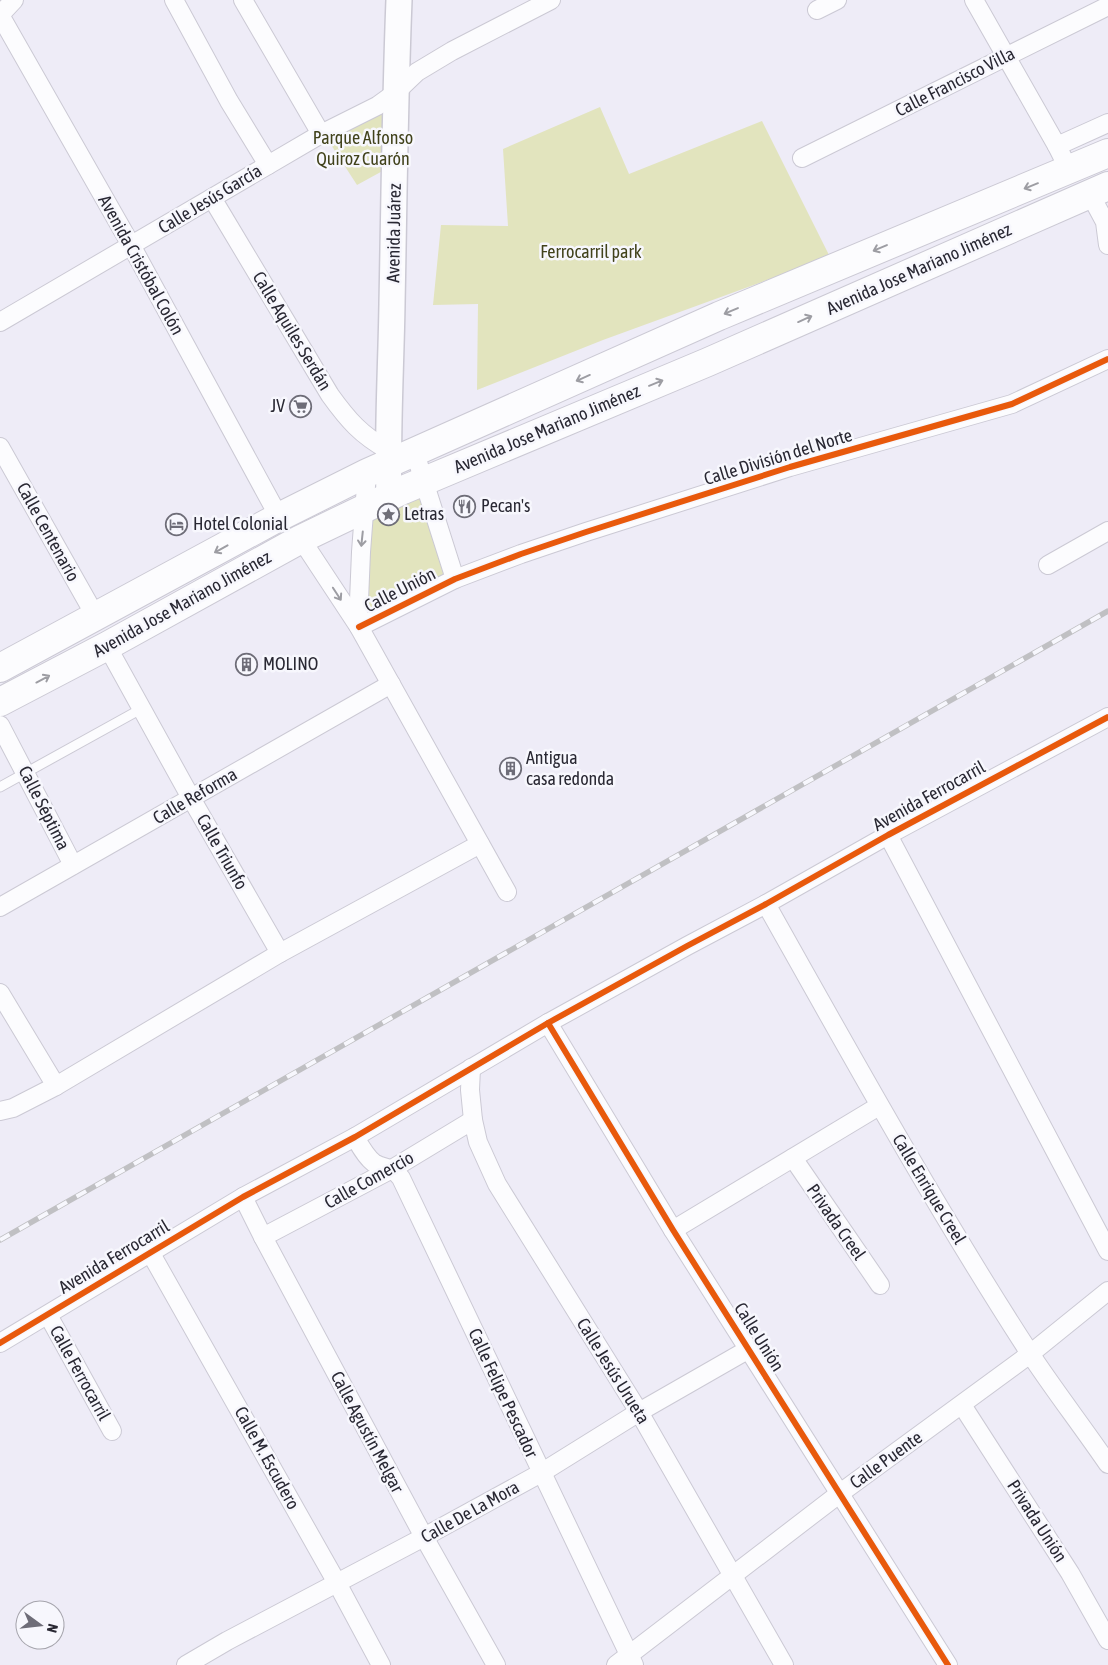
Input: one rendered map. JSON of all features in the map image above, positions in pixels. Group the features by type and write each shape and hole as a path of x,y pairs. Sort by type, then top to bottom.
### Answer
{"highway":[{"name":"Avenida Jose Mariano Jiménez","path":"0,668 381,463 415,453 719,316 1108,154"},
{"name":"Avenida Jose Mariano Jiménez","path":"0,702 107,646 301,539 425,480 717,358 1099,190"}],"main road":[{"name":"Avenida Juárez","path":"381,463 400,0"},
{"name":"Calle Unión","path":"377,503 381,463"}],"street":[{"path":"0,15 14,0"},
{"path":"174,0 229,101 268,164"},
{"path":"243,0 320,134"},
{"name":"Calle Jesús García","path":"0,322 320,134 376,106 395,93 417,72 432,63 551,0"},
{"path":"817,10 837,0"},
{"path":"974,0 1069,170"},
{"name":"Calle Francisco Villa","path":"802,158 1108,6"},
{"name":"Avenida Cristóbal Colón","path":"0,15 131,245 279,517"},
{"path":"1057,146 1108,123"},
{"path":"1099,190 1108,245"},
{"name":"Calle Aquiles Serdán","path":"212,198 330,395 345,416 360,432 373,442 381,463"},
{"name":"Calle División del Norte","path":"455,579 586,532 763,476 1012,404 1108,359"},
{"name":"Calle Centenario","path":"0,447 96,617"},
{"name":"Calle Unión","path":"358,626 455,579 415,453"},
{"name":"Calle Unión","path":"358,626 361,552 377,503"},
{"path":"1048,565 1108,531"},
{"name":"Calle Unión","path":"301,539 358,626 507,892"},
{"name":"Calle Triunfo","path":"107,646 280,953"},
{"name":"Calle Reforma","path":"0,907 391,684"},
{"name":"Avenida Ferrocarril","path":"0,1343 243,1197 355,1137 548,1023 888,835 1108,717"},
{"name":"Calle Séptima","path":"0,724 73,865"},
{"path":"888,835 1108,1251"},
{"path":"0,1111 13,1108 56,1086 280,953 480,844"},
{"name":"Calle Enrique Creel","path":"766,904 879,1106 957,1237 1030,1354 1108,1464"},
{"path":"0,993 56,1086"},
{"name":"Calle Unión","path":"548,1023 673,1230 948,1665"},
{"name":"Calle Jesús Urueta","path":"471,1068 470,1090 473,1120 478,1142 497,1184 639,1412 784,1665"},
{"path":"673,1230 879,1106"},
{"name":"Calle Comercio","path":"263,1237 392,1169 473,1120"},
{"path":"355,1137 371,1161 392,1169"},
{"name":"Privada Creel","path":"793,1158 880,1285"},
{"name":"Calle Felipe Pescador","path":"392,1169 401,1178 542,1473 627,1662"},
{"name":"Calle Agustín Melgar","path":"243,1197 424,1537 496,1665"},
{"name":"Calle M. Escudero","path":"150,1252 337,1582 381,1665"},
{"name":"Calle Puente","path":"627,1662 839,1494 1030,1354 1108,1291"},
{"name":"Calle Ferrocarril","path":"48,1315 112,1431"},
{"name":"Calle De La Mora","path":"186,1665 226,1641 542,1473 639,1412 749,1349"},
{"name":"Privada Unión","path":"962,1405 1070,1573 1108,1640"}],"lane":[{"path":"0,786 141,709"}],"green space":[{"name":"Parque Alfonso Quiroz Cuarón","path":"390,102 388,168 357,185 326,137"},
{"name":"Ferrocarril park","path":"600,107 629,174 762,121 830,257 603,340 477,390 478,304 433,305 441,225 508,226 503,149"},
{"path":"423,488 450,577 360,622 373,520"}],"railway":[{"path":"0,1240 1108,611"}],"cycle path":[{"path":"359,627 455,579 521,554 790,467 1012,404 1108,359"},
{"path":"0,1343 243,1197 355,1137 548,1023 888,835 1108,717"},
{"path":"548,1023 673,1230 948,1665"}],"place":[{"name":"JV","path":"301,406"},
{"name":"Pecan's","path":"465,506"},
{"name":"Letras","path":"388,514"},
{"name":"Hotel Colonial","path":"177,524"},
{"name":"MOLINO","path":"247,664"},
{"name":"Antigua casa redonda","path":"510,768"}]}
